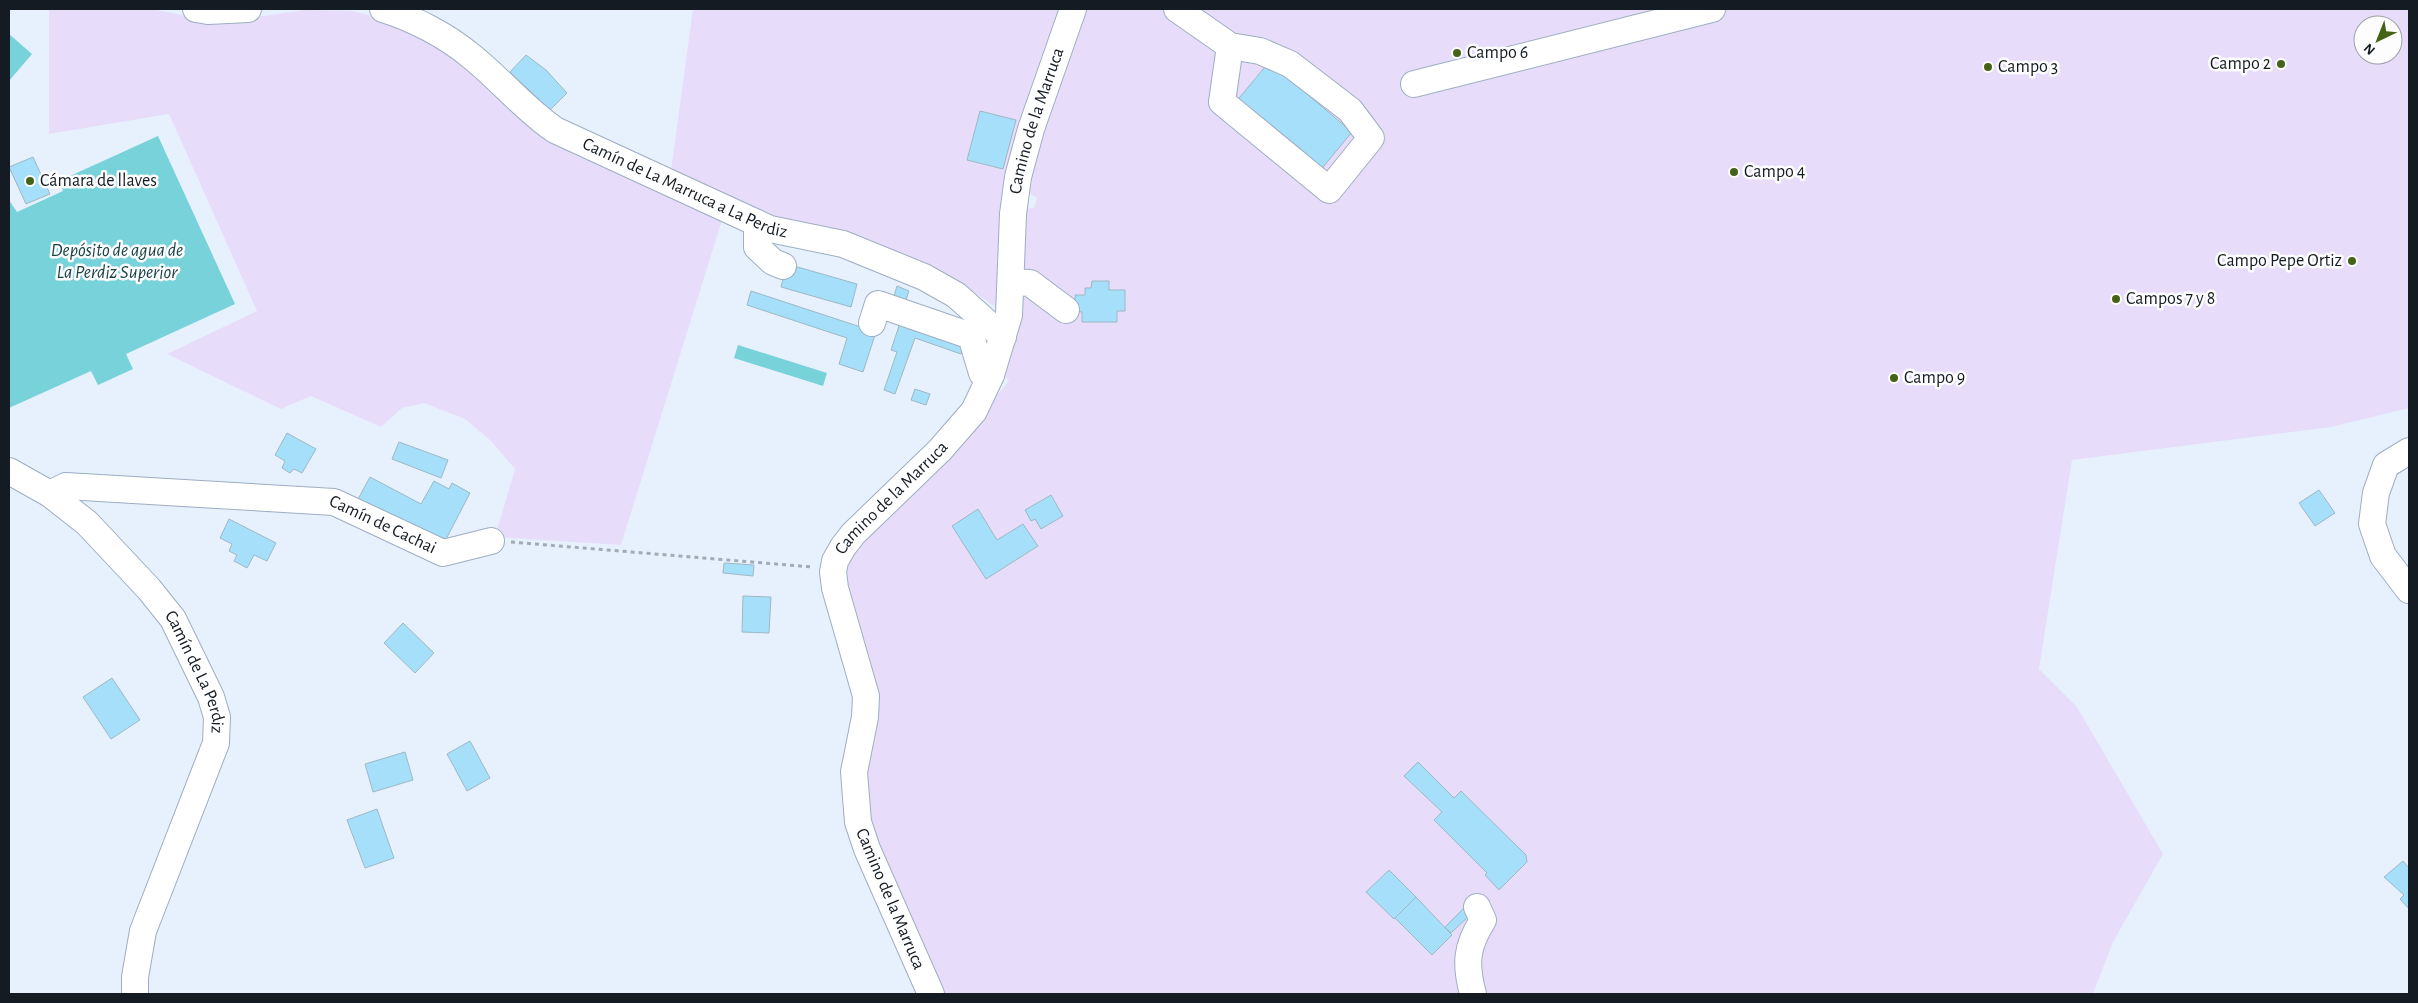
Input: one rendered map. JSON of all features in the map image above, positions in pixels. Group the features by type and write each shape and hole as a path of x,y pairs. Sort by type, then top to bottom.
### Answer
{"street":[{"path":"196,9 248,9"},
{"name":"Camín de La Marruca a La Perdiz","path":"383,9 439,35 471,55 539,120 555,130 757,223 770,228 843,244 924,276 956,295 1003,337"},
{"name":"Camino de la Marruca","path":"931,994 867,850 858,822 854,772 865,717 866,696 835,588 833,572 835,561 853,534 940,450 974,411 991,375 1009,315 1013,214 1018,177 1030,129 1073,9"},
{"path":"1177,9 1230,46 1260,51 1290,64 1350,110 1371,138 1328,190 1222,102 1230,46"},
{"path":"1414,84 1712,9"},
{"path":"757,223 757,247 773,262 783,266"},
{"path":"1011,282 1030,283 1066,310"},
{"path":"872,323 878,304 971,336 982,372 991,375"},
{"path":"2409,451 2386,466 2376,493 2372,524 2383,556 2409,590"},
{"name":"Camín de La Perdiz","path":"9,471 50,494 86,523 150,588 173,619 210,697 217,717 216,743 143,931 135,976 135,994"},
{"name":"Camín de Cachai","path":"50,494 66,486 334,502 443,553 491,541"},
{"path":"1474,994 1468,973 1471,939 1483,920 1477,907"}],"path":[{"path":"491,541 805,566 833,572"}],"shaded area":[{"path":"49,9 151,9 198,18 241,19 305,10 353,11 390,21 438,44 722,220 621,545 495,537 515,469 491,441 465,419 424,403 402,408 381,427 311,396 281,409 167,354 257,311 169,114 49,134"},
{"path":"693,9 1063,9 1000,310 949,275 907,255 855,237 792,224 734,202 671,171"},
{"path":"1085,9 2409,9 2409,408 2331,427 2072,460 2039,669 2077,707 2163,854 2113,942 2093,994 943,994 886,867 864,807 869,760 845,587 847,552 958,450 955,444 1009,381 1000,370 1019,298 1030,275 1020,265 1024,209 1034,208 1037,198 1024,190"}],"water":[{"path":"9,34 32,54 9,81"},
{"name":"Depósito de agua de La Perdiz Superior","path":"158,136 235,304 126,354 133,369 98,385 91,371 9,408 9,200 17,212 63,191 59,181"},
{"path":"738,345 827,373 823,386 734,358"}],"building":[{"path":"526,55 546,70 567,93 550,110 510,72"},
{"path":"1269,62 1352,132 1319,172 1235,103"},
{"path":"980,111 1016,120 1003,169 967,160"},
{"name":"Cámara de llaves","path":"33,157 50,194 26,204 9,167"},
{"path":"787,264 857,284 851,307 781,287"},
{"path":"1092,281 1109,281 1109,290 1125,290 1125,311 1117,311 1117,322 1082,322 1082,312 1075,311 1075,295 1085,295 1085,288 1091,288"},
{"path":"897,286 909,291 906,300 894,296"},
{"path":"751,291 876,332 863,372 839,364 847,338 747,305"},
{"path":"900,323 965,341 961,354 915,338 895,394 884,390 897,352 891,350"},
{"path":"915,389 930,394 926,405 911,400"},
{"path":"287,433 316,449 302,473 294,469 290,473 282,468 285,461 275,455"},
{"path":"399,442 448,460 441,478 392,459"},
{"path":"370,477 421,504 434,481 449,489 452,483 470,493 442,547 357,501"},
{"path":"2319,490 2335,513 2315,526 2299,503"},
{"path":"1051,495 1063,516 1041,529 1035,519 1031,521 1025,510"},
{"path":"978,509 997,540 1023,524 1038,546 986,579 952,526"},
{"path":"229,519 276,543 267,561 254,555 247,568 234,561 237,555 229,551 232,544 220,538"},
{"path":"724,563 754,565 753,576 723,573"},
{"path":"743,596 771,597 769,633 742,632"},
{"path":"403,623 434,653 415,673 384,643"},
{"path":"112,678 140,720 111,739 83,697"},
{"path":"470,741 490,778 467,791 447,754"},
{"path":"405,752 413,780 373,792 365,764"},
{"path":"1418,762 1454,798 1461,791 1526,855 1527,862 1499,890 1485,875 1487,873 1434,820 1442,812 1404,776"},
{"path":"377,809 394,858 365,868 347,820"},
{"path":"2403,861 2409,868 2409,909 2400,899 2404,895 2384,877"},
{"path":"1389,870 1416,897 1394,919 1366,892"},
{"path":"1416,897 1452,935 1432,955 1395,918"},
{"path":"1464,908 1470,915 1451,933 1445,927"}],"place":[{"name":"Campo 6","path":"1457,53"},
{"name":"Campo 2","path":"2281,64"},
{"name":"Campo 3","path":"1988,67"},
{"name":"Campo 4","path":"1734,172"},
{"name":"Cámara de llaves","path":"30,181"},
{"name":"Campo Pepe Ortiz","path":"2352,261"},
{"name":"Campos 7 y 8","path":"2116,299"},
{"name":"Campo 9","path":"1894,378"}]}
